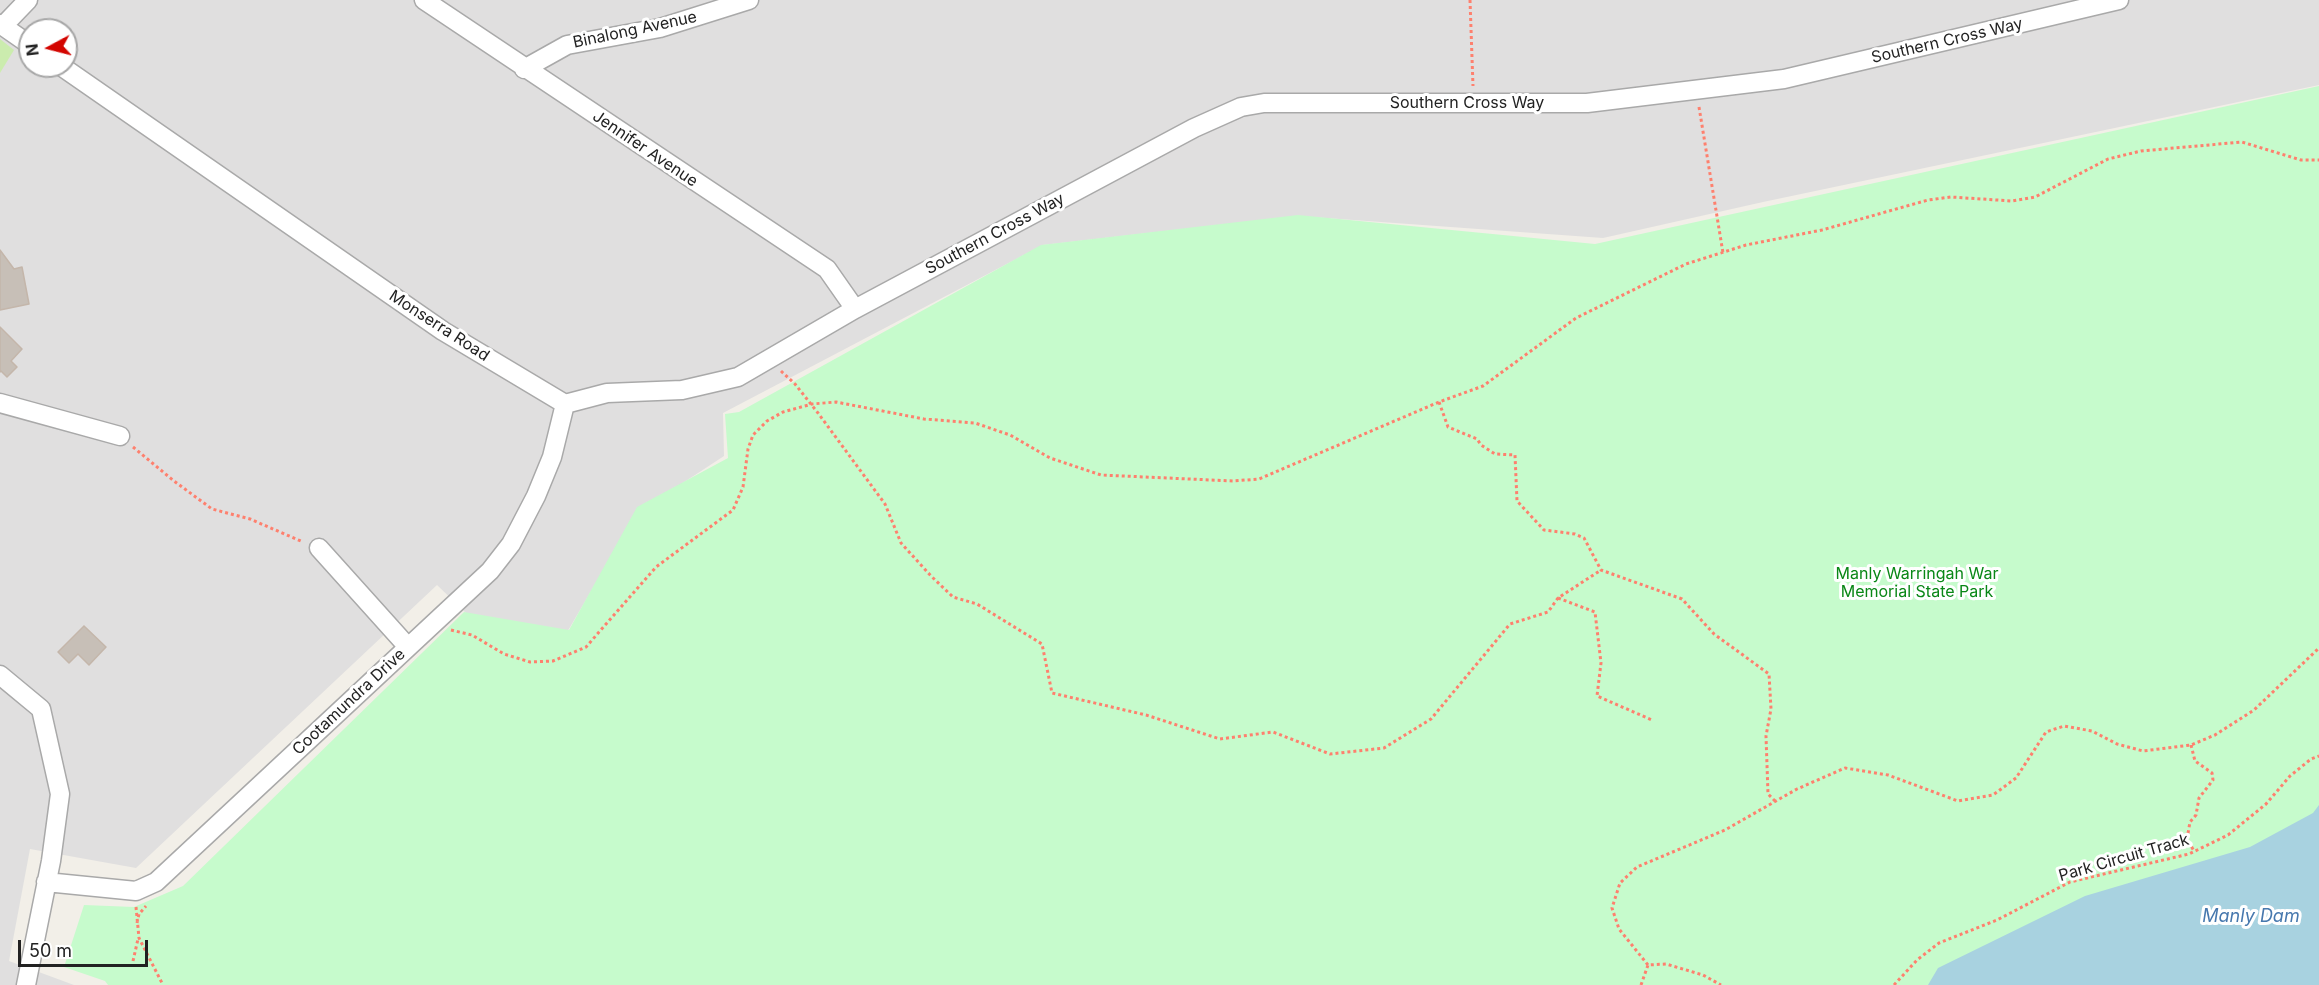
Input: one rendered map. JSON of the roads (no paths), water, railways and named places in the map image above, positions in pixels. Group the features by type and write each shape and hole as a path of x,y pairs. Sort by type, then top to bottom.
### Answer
{"street":[{"path":"18,36 2,25 28,0"},
{"name":"Jennifer Avenue","path":"424,0 446,8 524,69 827,269 855,309"},
{"name":"Binalong Avenue","path":"524,69 567,45 660,28 749,0"},
{"name":"Southern Cross Way","path":"855,309 1194,128 1241,107 1264,103 1587,103 1696,90 1784,79 2119,0"},
{"name":"Monserra Road","path":"78,78 443,331 566,404"},
{"path":"566,404 607,393 682,390 738,377 855,309"},
{"path":"0,403 120,436"},
{"name":"Cootamundra Drive","path":"46,882 136,891 156,882 489,571 511,544 536,496 552,457 566,404"},
{"path":"319,548 408,647"},
{"path":"0,675 40,709 60,794 51,861 27,985"}],"water":[{"name":"Manly Dam","path":"2319,805 2319,985 1928,985 1938,968 2085,896 2250,847 2313,813"}],"park label":[{"name":"Manly Warringah War Memorial State Park","path":"1917,583"}]}
